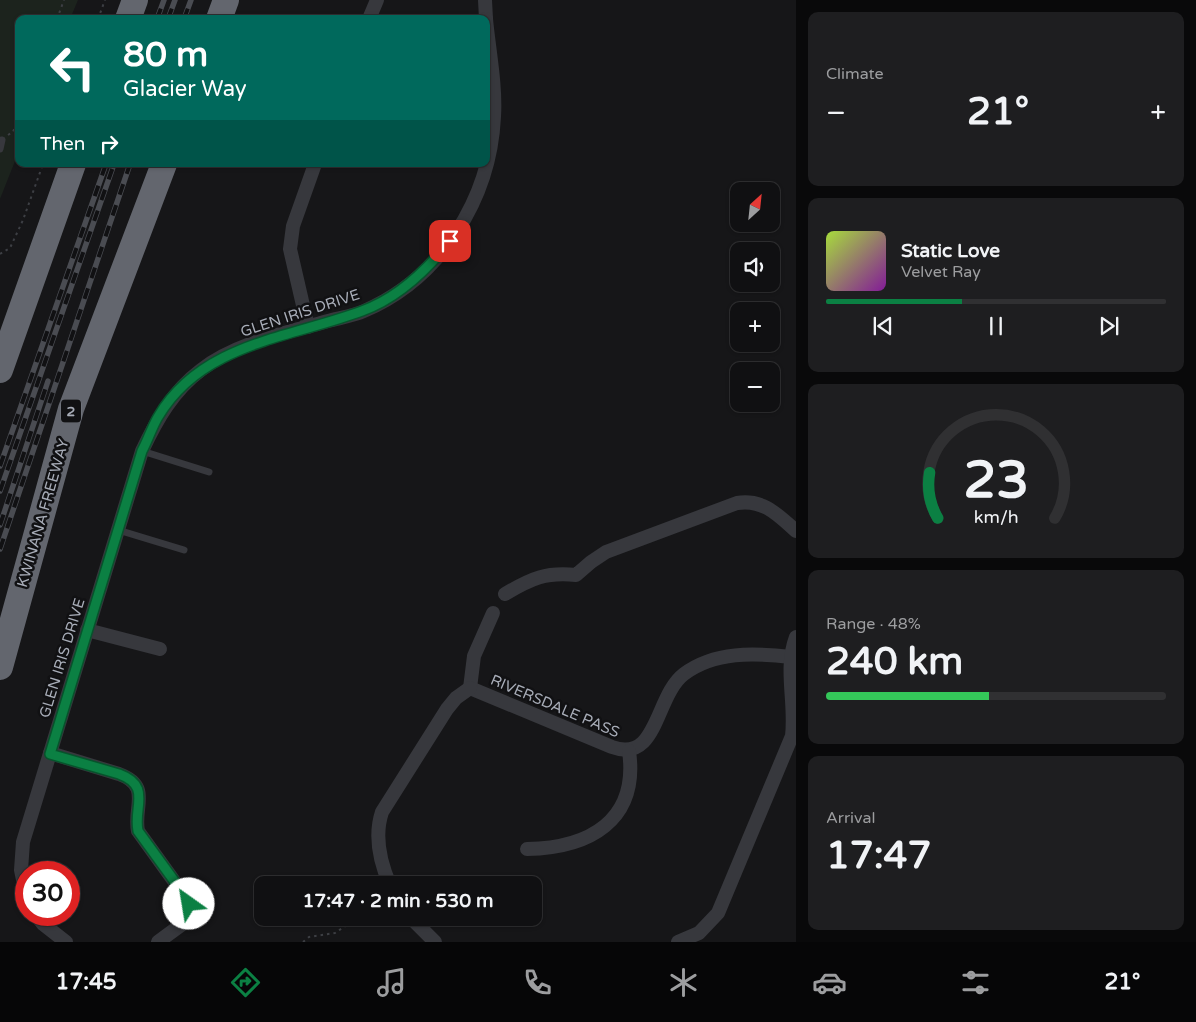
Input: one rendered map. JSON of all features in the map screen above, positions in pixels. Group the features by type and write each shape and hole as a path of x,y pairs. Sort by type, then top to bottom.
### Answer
{"highway":[{"path":"129,15 135,0"},
{"path":"220,15 226,0"},
{"path":"0,370 72,167"},
{"name":"KWINANA FREEWAY","path":"0,666 71,409 163,167"}],"street":[{"path":"371,15 377,0"},
{"name":"GLEN IRIS DRIVE","path":"485,0 486,15"},
{"name":"GLEN IRIS DRIVE","path":"490,68 494,116 490,146"},
{"path":"308,326 290,249 292,226 314,167"},
{"name":"GLEN IRIS DRIVE","path":"22,861 23,842 87,630 142,451 158,416 185,384 202,369 238,349 308,326 363,311 391,297 419,276 460,228 478,191 484,167"},
{"path":"505,594 542,576 553,573 576,576 591,562 606,552 736,503 749,501 760,504 774,512 796,531"},
{"path":"388,876 378,841 378,824 382,812 447,709 456,698 470,688 474,656 493,613"},
{"path":"87,630 160,649"},
{"path":"678,942 701,937 718,913 792,736 794,705 790,672 791,656 796,637"},
{"name":"RIVERSDALE PASS","path":"470,688 612,747 629,751 646,741 668,692 685,673 725,656 757,654 791,656"},
{"path":"526,849 554,848 604,828 613,819 631,782 629,751"},
{"path":"50,754 119,774 127,777 134,784 140,799 138,831 187,899 190,909 181,925 158,942"},
{"path":"46,926 66,942"},
{"path":"419,926 435,942"}],"lane":[{"path":"0,149 2,140"},
{"path":"142,451 209,472"},
{"path":"118,530 184,550"}],"path":[{"path":"58,15 64,0"},
{"path":"99,15 105,0"},
{"path":"2,140 13,132 15,127"},
{"path":"0,254 10,248 23,220 42,167"},
{"path":"303,942 309,937 335,933 345,926"}],"shaded area":[{"path":"0,0 78,0 72,15 15,15 15,161 0,199"}],"railway":[{"path":"158,15 164,0"},
{"path":"169,15 175,0"},
{"path":"185,15 191,0"},
{"path":"0,466 105,167"},
{"path":"0,491 113,167"},
{"path":"0,549 129,167"},
{"path":"0,525 48,381"}],"route":[{"path":"189,904 138,831 140,799 139,792 134,784 127,777 119,774 50,754 142,451 158,416 185,384 202,369 238,349 308,326 363,311 391,297 419,276 450,241"}]}
